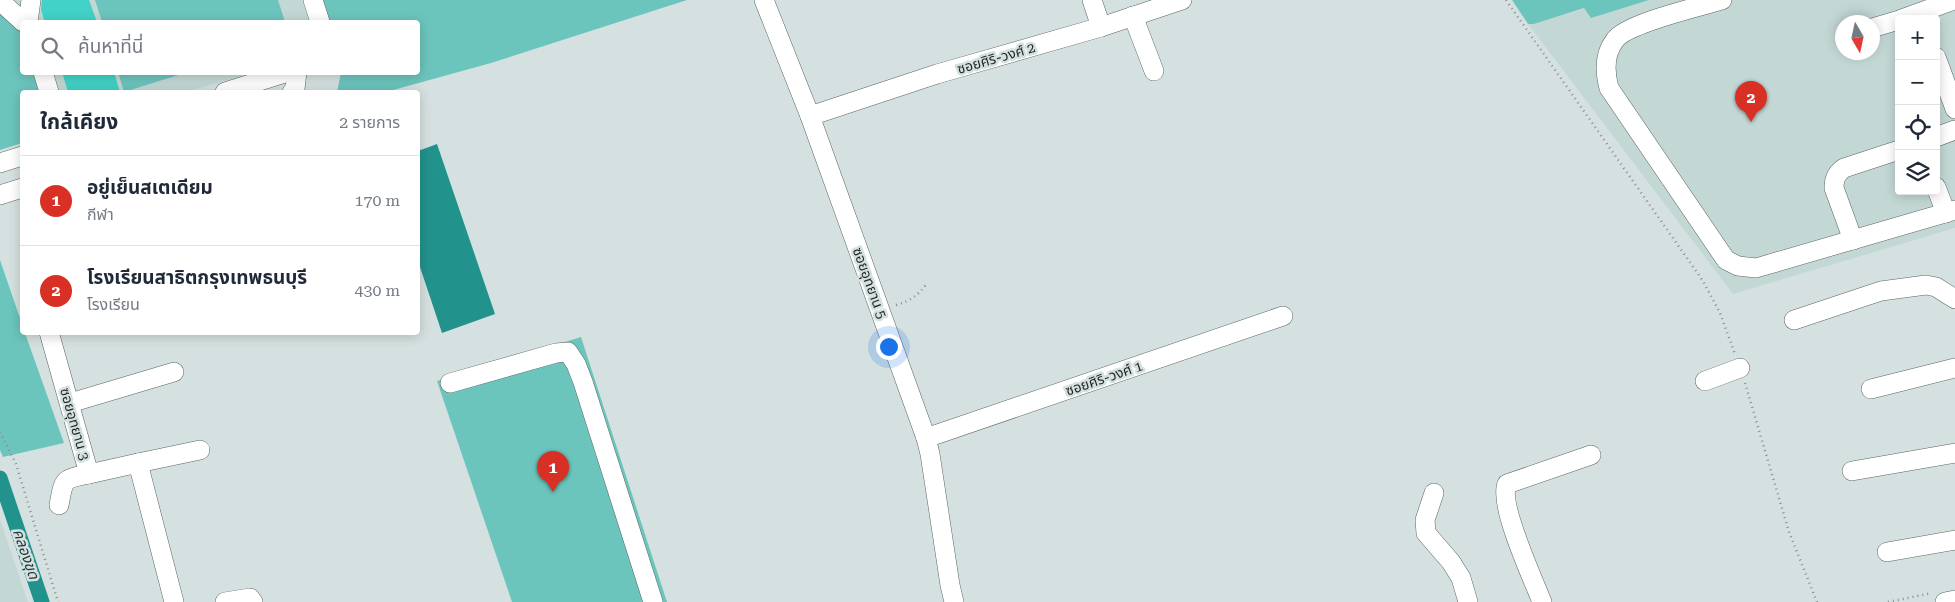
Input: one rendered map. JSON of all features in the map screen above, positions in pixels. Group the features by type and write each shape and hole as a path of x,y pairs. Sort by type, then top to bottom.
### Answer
{"street":[{"path":"28,20 31,0"},
{"path":"313,0 319,20"},
{"name":"ซอยอุทยาน 5","path":"764,0 810,116 926,438 954,602"},
{"path":"1092,0 1101,27"},
{"name":"ซอยศิริ-วงศ์ 2","path":"810,116 938,74 1101,27 1182,0"},
{"path":"1722,0 1632,28 1615,40 1607,57 1606,74 1609,88 1726,260 1738,266 1756,268 1950,211 1940,194"},
{"path":"1924,15 1954,0"},
{"path":"0,1 21,20"},
{"path":"1133,16 1154,70"},
{"path":"1880,25 1895,21"},
{"path":"1937,60 1955,110"},
{"path":"43,75 48,90"},
{"path":"231,90 279,75"},
{"path":"294,90 297,75"},
{"path":"1940,136 1955,130"},
{"path":"1853,240 1834,188 1834,180 1838,172 1844,168 1895,151"},
{"path":"0,163 20,157"},
{"path":"0,195 20,189"},
{"path":"1794,320 1881,291 1926,285 1936,287 1955,299"},
{"name":"ซอยศิริ-วงศ์ 1","path":"926,438 1283,316"},
{"name":"ซอยอุทยาน 3","path":"50,335 89,474 200,450"},
{"path":"450,383 556,353 568,352 576,364 583,382 653,602"},
{"path":"1705,381 1740,368"},
{"path":"1871,389 1955,368"},
{"path":"70,403 174,372"},
{"path":"1852,472 1955,453"},
{"path":"1542,602 1510,517 1504,490 1507,484 1591,455"},
{"path":"138,463 174,602"},
{"path":"59,506 63,484 66,480 89,474"},
{"path":"1434,493 1425,520 1426,533 1451,562 1460,578 1468,602"},
{"path":"1887,552 1955,540"},
{"path":"225,602 244,597 250,598 253,602"},
{"path":"1941,597 1955,600"}],"path":[{"path":"1506,0 1703,282 1720,313 1740,368 1789,532 1817,602"},
{"path":"880,310 909,301 920,293 927,283"},
{"path":"0,432 16,464 58,602"},
{"path":"1888,602 1941,597"}],"shaded area":[{"path":"0,0 302,0 308,20 20,20 20,75 244,75 193,90 20,90 20,144 0,150"},
{"path":"95,0 278,0 284,20 101,20"},
{"path":"323,0 687,0 491,63 393,90 337,90 341,75 420,75 420,20 328,20"},
{"path":"1512,0 1649,0 1591,18 1584,8 1534,24 1528,24"},
{"path":"1612,0 1955,0 1955,228 1733,294 1528,24 1534,24"},
{"path":"0,10 20,30 20,75 35,75 39,90 20,90 20,144 0,150"},
{"path":"119,75 179,75 130,90 123,90"},
{"path":"437,144 495,314 442,333 420,267 420,150"},
{"path":"0,260 20,318 20,335 26,335 64,443 3,457 0,450"},
{"path":"581,337 667,602 512,602 437,381"},
{"path":"0,519 28,602 0,602"}],"building":[{"path":"42,0 89,0 96,20 44,20 41,10"},
{"path":"63,75 115,75 119,90 67,90"}],"waterway":[{"name":"คลองขุด","path":"0,478 42,602"}],"place":[{"name":"โรงเรียนสาธิตกรุงเทพธนบุรี","path":"1751,122"},
{"name":"อยู่เย็นสเตเดียม","path":"553,492"}]}
